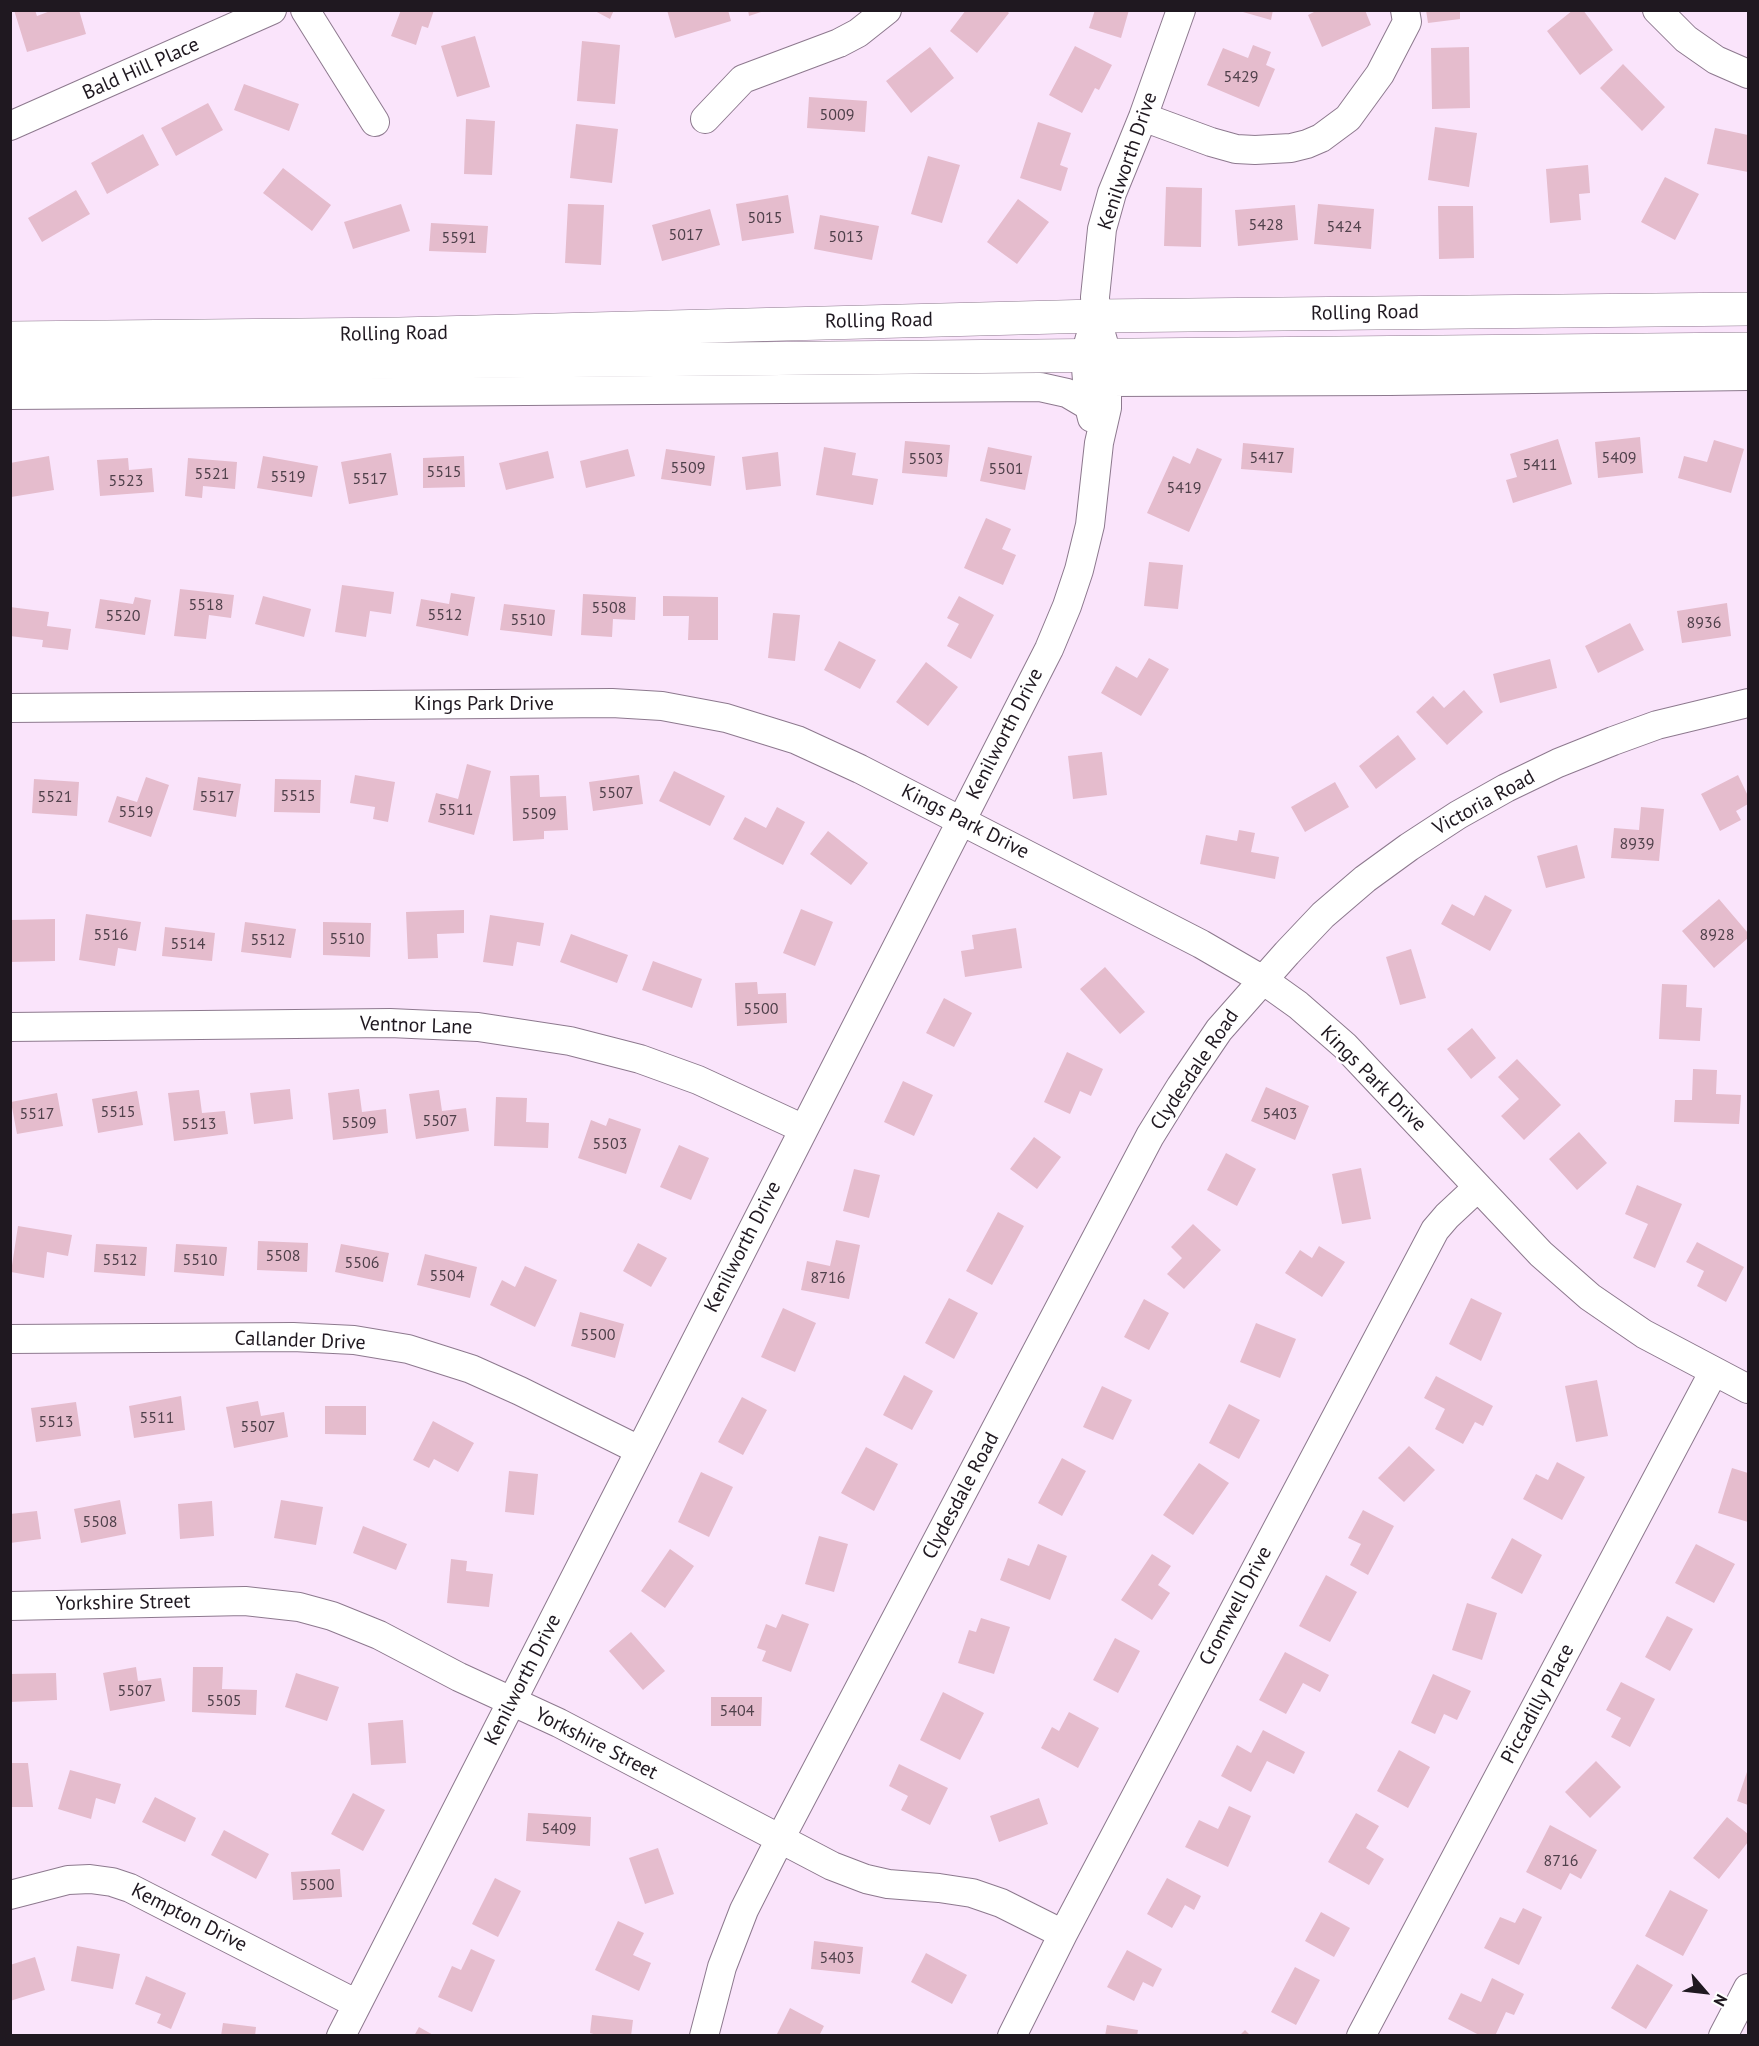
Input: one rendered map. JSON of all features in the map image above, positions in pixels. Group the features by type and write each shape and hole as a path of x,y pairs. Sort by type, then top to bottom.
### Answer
{"main road":[{"name":"Rolling Road","path":"10,338 411,334 1096,316 1749,309"},
{"path":"1716,349 1749,358"},
{"name":"Rolling Road","path":"10,366 1100,364 1749,349"}],"street":[{"name":"Bald Hill Place","path":"10,126 272,10"},
{"path":"305,10 375,122"},
{"path":"705,119 743,79 839,43 858,33 887,10"},
{"name":"Kenilworth Drive","path":"341,2036 1044,659 1067,606 1090,525 1099,443 1107,408 1096,316 1096,271 1102,229 1112,193 1143,117 1181,10"},
{"path":"1143,117 1236,149 1291,148 1307,144 1321,138 1348,118 1380,74 1407,22 1405,10"},
{"path":"1657,10 1686,39 1716,60 1749,74"},
{"name":"Kenilworth Drive","path":"1099,443 1089,406 1100,364"},
{"name":"Rolling Road","path":"1100,364 1390,381 1749,376"},
{"path":"10,395 1040,387 1067,393 1089,406"},
{"name":"Kings Park Drive","path":"10,708 612,703 662,706 726,718 797,740 860,769 1201,944 1263,980 1298,1005 1345,1046 1541,1254 1590,1297 1644,1334 1749,1389"},
{"name":"Victoria Road","path":"1263,980 1323,915 1365,879 1409,847 1487,799 1558,763 1612,741 1657,725 1749,703"},
{"name":"Clydesdale Road","path":"704,2036 722,1967 744,1910 1150,1136 1180,1086 1220,1030 1263,980"},
{"name":"Ventnor Lane","path":"10,1027 390,1023 478,1027 570,1041 640,1059 698,1080 804,1129"},
{"name":"Cromwell Drive","path":"1012,2036 1063,1934 1435,1230 1477,1188"},
{"name":"Callander Drive","path":"10,1339 293,1337 354,1340 408,1349 471,1369 639,1450"},
{"name":"Piccadilly Place","path":"1361,2036 1714,1371"},
{"name":"Yorkshire Street","path":"10,1606 245,1601 299,1607 332,1616 379,1635 559,1723 832,1866 866,1879 888,1884 972,1893 1001,1903 1063,1934"},
{"name":"Kempton Drive","path":"10,1896 68,1880 90,1879 112,1882 130,1888 357,2004"},
{"path":"1724,2036 1749,1988"}],"building":[{"path":"14,10 35,10 37,16 53,10 79,10 86,34 27,52"},
{"path":"401,10 434,10 428,28 422,26 416,45 391,36"},
{"path":"593,10 614,10 610,19"},
{"path":"667,10 728,10 731,21 675,38"},
{"path":"748,10 764,10 764,11 749,16"},
{"path":"966,10 1006,10 1009,13 977,53 950,31"},
{"path":"1095,10 1129,10 1121,38 1089,28"},
{"path":"1236,10 1273,10 1271,20"},
{"path":"1318,10 1365,10 1371,25 1322,47 1308,15"},
{"path":"1426,10 1460,10 1460,19 1428,23"},
{"path":"1573,10 1583,10 1613,50 1580,75 1547,31"},
{"path":"475,36 490,87 457,97 441,46"},
{"path":"582,41 620,45 615,104 577,101"},
{"path":"1253,45 1271,52 1266,65 1275,69 1259,107 1207,85 1223,48 1248,58"},
{"path":"1075,46 1112,65 1099,90 1095,88 1082,113 1049,95"},
{"path":"930,47 954,78 911,113 886,81"},
{"path":"1469,47 1470,108 1432,109 1431,48"},
{"path":"1623,64 1665,107 1642,131 1600,88"},
{"path":"244,84 299,104 289,131 234,110"},
{"path":"809,97 867,101 865,132 807,128"},
{"path":"208,103 223,130 176,156 161,128"},
{"path":"466,119 495,121 492,175 464,174"},
{"path":"1038,122 1071,133 1060,165 1068,168 1061,191 1020,178"},
{"path":"576,124 618,129 612,183 570,178"},
{"path":"1435,127 1477,133 1469,187 1428,180"},
{"path":"1715,128 1748,135 1748,172 1707,164"},
{"path":"143,134 159,165 107,194 91,163"},
{"path":"928,156 960,165 942,223 911,214"},
{"path":"1588,165 1590,193 1579,194 1581,220 1550,223 1546,169"},
{"path":"283,168 331,205 312,231 263,193"},
{"path":"1665,177 1699,194 1675,240 1641,222"},
{"path":"1166,187 1202,188 1201,247 1164,246"},
{"path":"76,190 90,214 42,242 28,218"},
{"path":"788,195 794,233 742,241 736,204"},
{"path":"1018,199 1049,222 1017,264 987,242"},
{"path":"401,204 410,231 353,249 344,222"},
{"path":"568,204 604,205 601,265 565,263"},
{"path":"1318,204 1374,209 1371,249 1314,244"},
{"path":"1295,205 1298,240 1238,246 1235,210"},
{"path":"1438,206 1473,206 1474,258 1439,259"},
{"path":"710,209 720,245 662,261 652,225"},
{"path":"820,215 879,226 872,260 814,249"},
{"path":"431,223 488,226 486,253 429,251"},
{"path":"1640,437 1643,473 1598,478 1595,442"},
{"path":"1558,439 1572,484 1513,503 1506,480 1517,477 1510,454"},
{"path":"1714,440 1744,449 1731,493 1678,478 1684,456 1707,462"},
{"path":"905,441 950,445 947,477 902,473"},
{"path":"1243,443 1294,448 1292,473 1241,469"},
{"path":"824,447 856,453 852,475 878,479 873,505 816,495"},
{"path":"988,447 1032,456 1025,490 980,481"},
{"path":"1197,448 1222,459 1189,532 1147,513 1173,456 1190,464"},
{"path":"628,449 635,476 586,488 580,461"},
{"path":"666,449 715,456 711,486 661,479"},
{"path":"548,451 554,478 506,490 499,463"},
{"path":"778,452 781,486 746,490 742,457"},
{"path":"391,453 398,495 349,504 341,462"},
{"path":"49,456 54,490 11,497 10,463"},
{"path":"263,456 318,466 312,497 257,488"},
{"path":"464,456 465,487 423,488 423,458"},
{"path":"128,458 129,470 152,468 154,492 100,496 97,460"},
{"path":"188,458 237,462 235,489 203,486 202,498 185,496"},
{"path":"986,518 1011,529 1002,549 1016,555 1003,585 964,568"},
{"path":"1149,562 1183,565 1178,609 1144,606"},
{"path":"342,585 394,592 391,614 370,611 366,637 335,632"},
{"path":"180,589 234,595 231,618 209,615 206,639 174,636"},
{"path":"451,593 475,597 468,636 416,626 421,599 449,604"},
{"path":"583,594 636,597 635,620 613,619 612,637 581,635"},
{"path":"263,596 311,609 304,637 255,624"},
{"path":"663,596 718,597 718,640 688,640 689,616 663,616"},
{"path":"959,596 994,615 971,659 947,646 959,624 947,618"},
{"path":"135,597 151,600 145,635 95,628 100,599 133,604"},
{"path":"1727,603 1731,636 1682,643 1677,611"},
{"path":"504,604 555,610 552,636 500,630"},
{"path":"10,607 49,612 47,626 71,629 68,650 42,647 43,640 10,636"},
{"path":"773,613 800,615 795,661 768,658"},
{"path":"1630,623 1644,650 1598,673 1585,646"},
{"path":"839,641 876,660 860,689 824,670"},
{"path":"1149,658 1169,669 1141,716 1101,693 1116,666 1137,678"},
{"path":"1550,659 1557,688 1500,703 1493,674"},
{"path":"926,662 958,687 928,726 896,702"},
{"path":"1464,690 1483,712 1447,745 1416,712 1433,696 1444,708"},
{"path":"1398,735 1416,759 1376,789 1359,766"},
{"path":"1102,752 1107,795 1073,799 1068,756"},
{"path":"467,764 491,771 474,835 428,822 436,793 458,799"},
{"path":"674,771 725,796 710,826 659,801"},
{"path":"355,775 395,782 388,822 373,819 375,807 350,803"},
{"path":"539,775 540,797 566,796 568,830 544,831 544,839 513,841 510,776"},
{"path":"639,775 643,804 593,811 589,782"},
{"path":"1738,775 1748,796 1748,804 1736,811 1741,820 1720,831 1701,794"},
{"path":"146,777 169,785 151,837 108,822 117,796 137,802"},
{"path":"198,777 241,784 236,817 193,810"},
{"path":"34,779 79,782 77,816 32,813"},
{"path":"275,779 321,780 320,813 274,812"},
{"path":"1335,782 1349,807 1305,832 1291,807"},
{"path":"777,807 805,822 783,865 733,839 745,817 766,828"},
{"path":"1641,807 1664,809 1659,861 1611,858 1614,828 1639,830"},
{"path":"1239,830 1255,833 1251,852 1279,857 1275,879 1200,864 1206,835 1237,841"},
{"path":"828,831 868,863 851,885 810,854"},
{"path":"1577,845 1585,878 1546,888 1537,856"},
{"path":"1485,895 1512,910 1490,951 1441,924 1452,904 1474,916"},
{"path":"1719,899 1748,933 1748,938 1714,968 1682,931"},
{"path":"801,909 833,922 815,966 783,953"},
{"path":"464,910 464,933 437,934 438,958 408,959 406,912"},
{"path":"86,914 141,922 136,951 118,948 115,966 79,960"},
{"path":"490,915 544,923 540,946 517,942 513,966 483,962"},
{"path":"55,919 55,961 10,962 10,920"},
{"path":"245,922 296,929 291,958 241,952"},
{"path":"323,922 371,923 370,957 323,955"},
{"path":"165,927 215,933 212,961 162,956"},
{"path":"1016,928 1022,968 965,977 961,951 974,949 972,935"},
{"path":"571,934 628,955 617,983 560,962"},
{"path":"1411,949 1426,998 1400,1005 1386,957"},
{"path":"653,961 702,979 692,1008 642,990"},
{"path":"1105,967 1145,1012 1120,1034 1080,989"},
{"path":"757,982 758,994 786,993 787,1023 737,1026 735,983"},
{"path":"1662,984 1687,985 1686,1007 1702,1008 1700,1041 1659,1039"},
{"path":"944,998 972,1013 954,1047 926,1033"},
{"path":"1472,1028 1496,1058 1471,1079 1447,1049"},
{"path":"1067,1052 1103,1069 1091,1096 1080,1091 1070,1114 1044,1102"},
{"path":"1517,1059 1561,1105 1524,1140 1501,1116 1519,1099 1498,1077"},
{"path":"1693,1069 1717,1070 1716,1094 1741,1095 1739,1124 1674,1122 1675,1100 1692,1100"},
{"path":"903,1081 933,1095 914,1136 884,1122"},
{"path":"1266,1087 1309,1106 1295,1140 1251,1121"},
{"path":"290,1089 293,1119 254,1124 250,1093"},
{"path":"359,1089 362,1112 386,1109 388,1133 333,1140 328,1093"},
{"path":"199,1090 202,1113 225,1111 228,1134 174,1141 168,1093"},
{"path":"439,1090 442,1111 466,1108 469,1131 416,1139 409,1094"},
{"path":"137,1091 143,1125 98,1133 92,1099"},
{"path":"57,1093 63,1126 17,1134 11,1102"},
{"path":"496,1097 527,1098 526,1122 549,1123 548,1148 494,1146"},
{"path":"609,1118 641,1129 626,1174 578,1158 591,1120 606,1126"},
{"path":"1579,1132 1607,1163 1577,1190 1549,1159"},
{"path":"1034,1137 1061,1157 1037,1189 1010,1169"},
{"path":"679,1145 709,1158 691,1200 660,1187"},
{"path":"1226,1153 1256,1169 1237,1206 1207,1190"},
{"path":"1361,1168 1371,1219 1342,1224 1332,1174"},
{"path":"854,1169 880,1175 869,1218 843,1211"},
{"path":"1637,1185 1682,1204 1655,1268 1633,1258 1648,1224 1625,1214"},
{"path":"998,1212 1024,1226 992,1285 966,1271"},
{"path":"1193,1224 1221,1250 1184,1289 1167,1274 1182,1258 1171,1247"},
{"path":"18,1226 72,1235 68,1256 47,1252 44,1278 11,1272"},
{"path":"836,1240 860,1245 849,1299 801,1290 807,1261 830,1266"},
{"path":"258,1241 308,1243 307,1272 257,1270"},
{"path":"1697,1242 1744,1267 1726,1302 1697,1286 1704,1271 1686,1262"},
{"path":"638,1243 667,1258 651,1287 623,1271"},
{"path":"96,1244 147,1247 145,1276 94,1272"},
{"path":"176,1244 227,1247 224,1276 174,1272"},
{"path":"341,1244 389,1253 383,1282 335,1272"},
{"path":"1319,1246 1345,1262 1322,1297 1285,1273 1300,1250 1312,1258"},
{"path":"425,1254 477,1267 470,1298 417,1285"},
{"path":"525,1266 557,1280 535,1327 490,1305 502,1280 515,1287"},
{"path":"949,1298 978,1313 954,1359 925,1343"},
{"path":"1471,1298 1502,1313 1481,1361 1449,1344"},
{"path":"1144,1299 1169,1313 1149,1350 1124,1337"},
{"path":"783,1308 816,1323 795,1372 761,1357"},
{"path":"580,1312 624,1324 615,1358 571,1346"},
{"path":"1256,1323 1296,1339 1280,1378 1240,1362"},
{"path":"904,1375 933,1391 912,1430 883,1415"},
{"path":"1436,1376 1493,1406 1483,1426 1475,1422 1463,1444 1435,1429 1445,1409 1424,1398"},
{"path":"1597,1380 1608,1436 1576,1442 1565,1386"},
{"path":"1102,1386 1132,1400 1113,1440 1083,1427"},
{"path":"181,1396 185,1430 134,1438 129,1406"},
{"path":"742,1397 767,1410 743,1455 718,1442"},
{"path":"258,1401 261,1416 284,1412 288,1437 234,1448 226,1407"},
{"path":"76,1402 81,1436 36,1442 31,1408"},
{"path":"1229,1404 1260,1420 1239,1459 1209,1443"},
{"path":"325,1406 366,1406 366,1435 325,1434"},
{"path":"433,1421 474,1443 458,1472 434,1459 429,1468 413,1460"},
{"path":"1409,1446 1435,1470 1404,1502 1378,1478"},
{"path":"866,1447 898,1464 874,1511 841,1493"},
{"path":"1062,1458 1086,1471 1062,1516 1038,1503"},
{"path":"1557,1462 1585,1477 1562,1520 1523,1499 1536,1474 1548,1480"},
{"path":"1199,1463 1229,1483 1193,1535 1163,1515"},
{"path":"1732,1468 1748,1473 1748,1522 1718,1513"},
{"path":"509,1471 538,1474 534,1515 505,1512"},
{"path":"701,1472 733,1487 709,1537 678,1522"},
{"path":"120,1500 126,1534 81,1543 74,1509"},
{"path":"281,1500 323,1507 316,1545 274,1538"},
{"path":"212,1501 214,1536 180,1539 178,1504"},
{"path":"1363,1510 1394,1526 1368,1575 1350,1565 1361,1544 1348,1538"},
{"path":"37,1511 41,1539 10,1543 10,1514"},
{"path":"363,1526 407,1544 396,1570 353,1553"},
{"path":"819,1536 848,1544 834,1592 805,1584"},
{"path":"1512,1538 1542,1555 1522,1594 1491,1578"},
{"path":"1038,1544 1067,1556 1050,1600 1000,1580 1008,1558 1029,1566"},
{"path":"1696,1544 1735,1564 1714,1603 1675,1583"},
{"path":"670,1549 694,1566 665,1608 641,1591"},
{"path":"1152,1554 1171,1566 1158,1585 1170,1593 1152,1620 1121,1600"},
{"path":"451,1559 467,1561 466,1571 493,1574 489,1607 447,1603"},
{"path":"1326,1575 1357,1592 1330,1642 1299,1626"},
{"path":"1467,1603 1497,1613 1482,1660 1452,1650"},
{"path":"782,1614 809,1624 791,1672 762,1661 766,1651 757,1648 766,1624 776,1628"},
{"path":"1667,1616 1693,1629 1670,1671 1645,1657"},
{"path":"981,1618 1010,1627 994,1674 958,1663 969,1630 976,1632"},
{"path":"631,1632 665,1671 643,1690 609,1651"},
{"path":"1115,1638 1140,1651 1118,1693 1093,1680"},
{"path":"1285,1652 1329,1675 1320,1692 1303,1683 1286,1714 1259,1700"},
{"path":"136,1667 138,1681 161,1678 165,1701 110,1711 103,1673"},
{"path":"193,1667 223,1667 222,1689 257,1690 256,1715 192,1712"},
{"path":"56,1673 57,1700 10,1702 10,1674"},
{"path":"296,1673 339,1687 327,1721 285,1707"},
{"path":"1433,1674 1471,1691 1457,1720 1444,1714 1435,1734 1411,1723"},
{"path":"1621,1682 1655,1699 1630,1747 1611,1737 1621,1718 1606,1710"},
{"path":"943,1692 984,1713 960,1760 920,1740"},
{"path":"711,1697 762,1697 761,1726 711,1726"},
{"path":"1069,1712 1099,1728 1078,1768 1041,1748 1052,1727 1059,1731"},
{"path":"403,1720 406,1763 371,1765 368,1723"},
{"path":"1263,1730 1305,1752 1294,1774 1267,1761 1251,1792 1221,1776 1237,1745 1251,1753"},
{"path":"1399,1750 1430,1767 1408,1808 1377,1791"},
{"path":"1596,1761 1621,1787 1590,1818 1565,1792"},
{"path":"10,1763 28,1763 33,1807 10,1807"},
{"path":"899,1764 948,1788 930,1825 901,1810 908,1796 889,1786"},
{"path":"1748,1769 1748,1805 1737,1801"},
{"path":"70,1770 121,1784 115,1804 96,1798 91,1819 58,1809"},
{"path":"353,1793 385,1810 363,1851 331,1834"},
{"path":"155,1797 196,1818 185,1842 142,1822"},
{"path":"1039,1798 1048,1824 999,1842 990,1816"},
{"path":"1229,1806 1251,1816 1228,1867 1185,1847 1199,1820 1218,1829"},
{"path":"528,1813 591,1817 590,1846 526,1841"},
{"path":"1356,1813 1379,1826 1366,1848 1384,1859 1369,1885 1328,1862"},
{"path":"1727,1817 1748,1834 1748,1842 1719,1879 1693,1858"},
{"path":"1550,1825 1597,1850 1581,1879 1570,1873 1561,1890 1526,1872"},
{"path":"224,1830 269,1854 256,1879 211,1855"},
{"path":"658,1848 674,1894 645,1904 629,1858"},
{"path":"340,1869 342,1897 293,1900 291,1872"},
{"path":"495,1878 521,1891 498,1937 472,1924"},
{"path":"1167,1878 1201,1896 1194,1910 1185,1905 1172,1928 1147,1914"},
{"path":"1670,1890 1708,1910 1683,1956 1645,1936"},
{"path":"1523,1908 1542,1917 1519,1965 1484,1948 1500,1917 1515,1923"},
{"path":"1321,1912 1350,1928 1334,1957 1305,1941"},
{"path":"618,1921 644,1933 633,1955 651,1963 639,1991 595,1970"},
{"path":"814,1941 863,1947 860,1974 811,1969"},
{"path":"77,1946 120,1954 113,1989 71,1981"},
{"path":"471,1949 495,1960 472,2012 438,1997 452,1966 461,1970"},
{"path":"1127,1950 1162,1969 1153,1987 1143,1982 1134,2001 1107,1987"},
{"path":"926,1953 967,1975 952,2004 911,1982"},
{"path":"35,1957 45,1990 10,2001 10,1965"},
{"path":"1637,1964 1673,1985 1646,2029 1611,2008"},
{"path":"1295,1967 1320,1980 1296,2025 1271,2012"},
{"path":"146,1976 186,1993 171,2029 157,2023 161,2014 135,2004"},
{"path":"1492,1978 1524,1994 1514,2015 1506,2012 1495,2036 1481,2036 1448,2019 1461,1993 1481,2002"},
{"path":"790,2008 824,2026 819,2036 776,2036"},
{"path":"592,2015 633,2020 631,2036 601,2036 590,2033"},
{"path":"223,2023 256,2027 255,2036 221,2036"},
{"path":"1107,2025 1138,2030 1137,2036 1105,2036"},
{"path":"419,2027 435,2036 414,2036"},
{"path":"1245,2030 1251,2036 1239,2036"}]}
